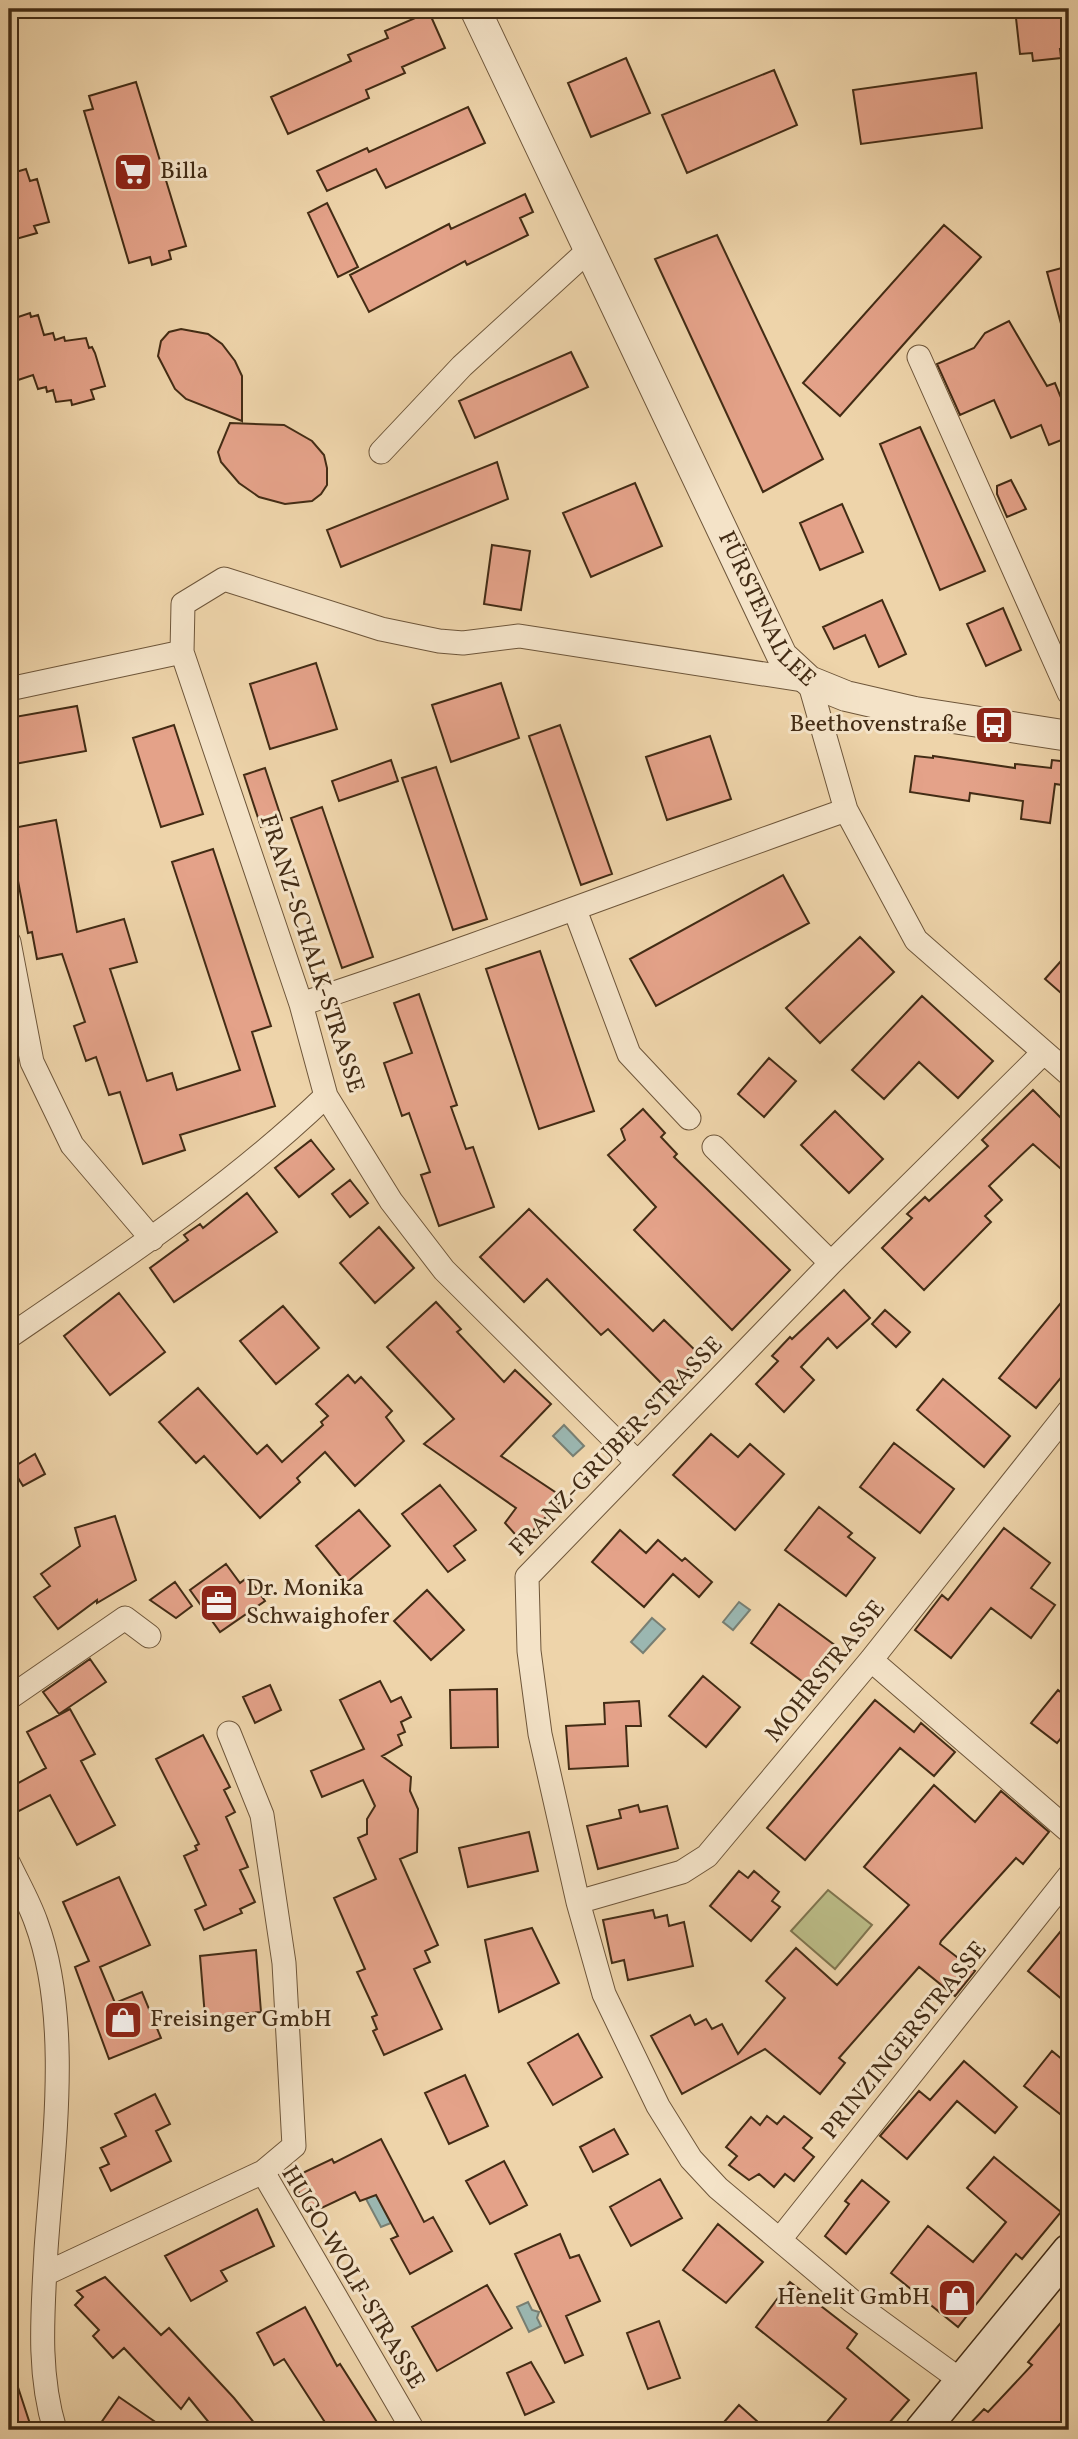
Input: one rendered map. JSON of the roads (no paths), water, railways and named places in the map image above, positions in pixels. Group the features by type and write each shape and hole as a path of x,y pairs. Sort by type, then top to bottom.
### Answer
{"main road":[{"path":"922,2430 1069,2251"}],"street":[{"name":"FÜRSTENALLEE","path":"475,9 592,248 773,641 793,668 809,681 846,810 916,940 1069,1074"},
{"path":"381,452 462,366 592,248"},
{"path":"919,357 1069,693"},
{"path":"9,690 182,652 183,604 224,579 381,629 439,641 463,643 519,636 809,681 846,696 896,709 1069,736"},
{"name":"FRANZ-SCHALK-STRASSE","path":"182,652 301,1004 326,1096 391,1201 444,1270 636,1461"},
{"path":"301,1004 440,959 648,879 846,810"},
{"path":"575,909 629,1054 688,1118"},
{"path":"9,942 32,1062 72,1145 152,1239"},
{"name":"FRANZ-GRUBER-STRASSE","path":"963,2382 852,2301 781,2238 718,2188 691,2159 658,2106 604,1994 578,1902 540,1734 529,1651 527,1577 636,1461 1044,1052"},
{"path":"10,1336 152,1239 287,1133 326,1096"},
{"path":"714,1147 831,1263"},
{"name":"MOHRSTRASSE","path":"578,1902 682,1872 707,1856 871,1660 1069,1410"},
{"path":"9,1698 125,1618 149,1636"},
{"path":"871,1660 1069,1831"},
{"path":"229,1733 262,1815 284,1963 294,2146 262,2172"},
{"path":"9,1864 37,1923 52,1996 58,2069 41,2320 43,2366 55,2430"},
{"name":"PRINZINGERSTRASSE","path":"781,2238 1069,1876"},
{"name":"HUGO-WOLF-STRASSE","path":"45,2274 262,2172 413,2430"}],"water":[{"path":"564,1425 584,1446 573,1456 553,1436"},
{"path":"739,1602 750,1610 733,1630 723,1622"},
{"path":"652,1618 665,1629 643,1653 631,1642"},
{"path":"376,2194 391,2223 381,2227 366,2199"},
{"path":"528,2302 532,2310 539,2312 537,2318 541,2326 529,2332 517,2307"}],"place":[{"name":"Billa","path":"133,172"},
{"name":"Beethovenstraße","path":"994,725"},
{"name":"Dr. Monika Schwaighofer","path":"219,1603"},
{"name":"Freisinger GmbH","path":"123,2020"},
{"name":"Henelit GmbH","path":"957,2298"}]}
